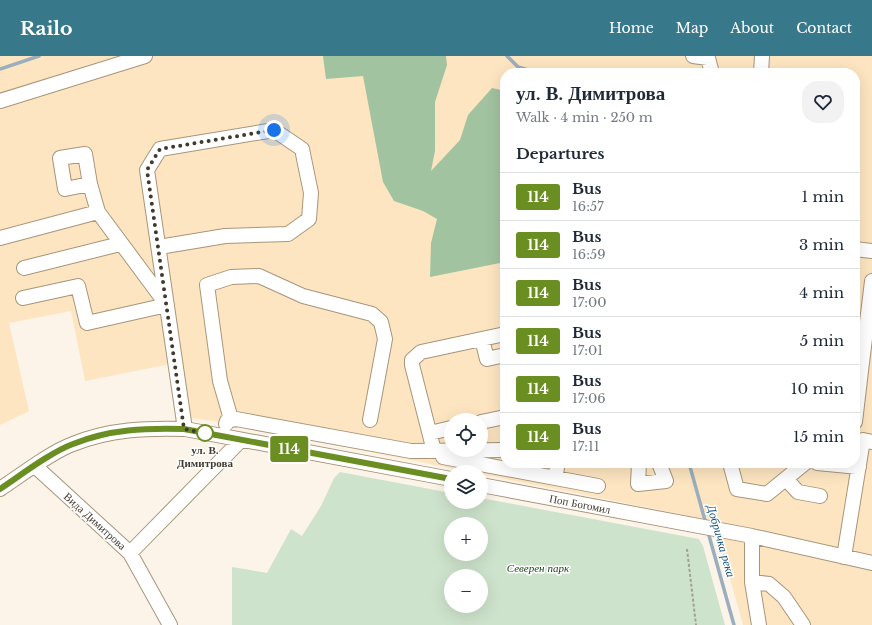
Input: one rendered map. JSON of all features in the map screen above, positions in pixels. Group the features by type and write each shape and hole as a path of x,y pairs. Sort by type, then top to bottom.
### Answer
{"street":[{"path":"0,101 145,56"},
{"path":"693,56 708,58 711,68"},
{"path":"761,68 762,56"},
{"path":"158,247 225,236 288,234 309,219 311,193 302,150 274,130 160,149 147,170 158,247 167,305 184,429"},
{"path":"90,184 98,212 120,244 167,305"},
{"path":"0,238 98,212"},
{"path":"24,268 120,244"},
{"path":"860,250 872,251"},
{"path":"231,419 220,381 207,285 230,277 259,276 303,296 372,314 381,322 385,339 370,420"},
{"path":"860,358 872,281"},
{"path":"23,298 78,286 87,323 167,305"},
{"path":"434,451 412,360 421,352 500,335"},
{"path":"482,339 487,359 500,356"},
{"path":"488,420 500,417"},
{"path":"223,436 227,421 231,419 500,468"},
{"path":"0,489 72,444 111,432 147,428 184,429 444,478"},
{"path":"430,433 444,430"},
{"path":"860,460 863,438"},
{"path":"130,553 241,440"},
{"path":"411,451 500,450"},
{"name":"Вида Димитрова","path":"35,466 130,553 170,625"},
{"path":"502,468 598,486"},
{"path":"555,478 557,468"},
{"path":"639,468 638,484 666,482 661,468"},
{"path":"731,468 737,489 767,494 799,468"},
{"path":"844,557 859,468"},
{"path":"786,479 798,492 820,496"},
{"name":"Поп Богомил","path":"488,486 680,522 724,532 752,536"},
{"path":"759,625 752,582 752,536 872,562"},
{"path":"752,582 769,584 784,597 803,625"}],"path":[{"path":"687,549 696,625"}],"shaded area":[{"path":"0,56 872,56 872,625 743,625 714,521 488,475 488,465 444,465 444,467 214,421 176,416 170,364 85,381 71,311 9,323 29,411 0,425"}],"green space":[{"path":"323,56 446,56 447,65 435,102 435,151 431,171 460,140 468,115 492,88 500,90 500,263 430,277 431,243 437,219 423,211 394,201 383,182 363,76 326,79"},
{"name":"Северен парк","path":"340,472 444,492 444,509 488,509 488,499 699,539 703,546 725,625 232,625 232,567 267,573 291,529 302,536 321,506 334,478"}],"waterway":[{"name":"Добричка река","path":"0,69 39,56"},
{"name":"Добричка река","path":"507,56 518,67 522,68"},
{"name":"Добричка река","path":"690,468 706,524"},
{"name":"Добричка река","path":"708,532 734,625"}],"bus line":[{"name":"114","path":"0,489 72,444 111,432 147,428 184,429 444,478"}],"place":[{"name":"ул. В. Димитрова","path":"205,433"}],"route":[{"path":"205,433 210,434 184,429 147,170 160,149 274,130"}]}
